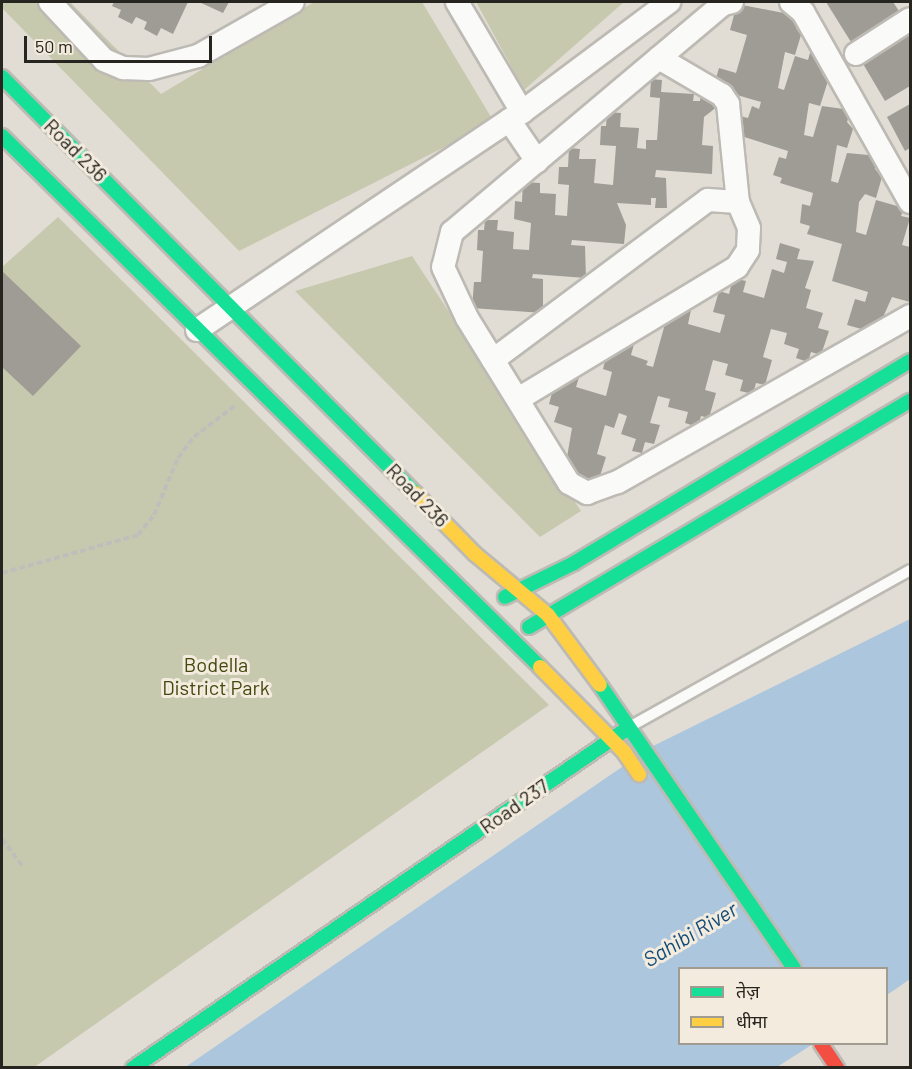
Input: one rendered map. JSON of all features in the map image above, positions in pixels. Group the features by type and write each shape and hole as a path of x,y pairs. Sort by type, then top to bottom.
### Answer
{"street":[{"path":"50,2 104,60 123,68 149,69 198,56 293,2"},
{"path":"457,2 537,161"},
{"path":"196,330 235,307 516,116 669,2"},
{"path":"732,2 659,58 452,232 443,267 493,360 569,483 587,493 618,482 910,316"},
{"path":"790,2 803,12 910,201"},
{"path":"856,54 910,19 901,2"},
{"path":"518,399 737,267 748,250 749,228 738,202 728,104 722,95 659,58"},
{"name":"Road 236","path":"2,77 235,307 475,554 520,588 548,615 631,726 793,967"},
{"path":"2,136 482,612 512,638 624,752 651,791"},
{"path":"493,360 708,200 738,202"},
{"path":"482,612 520,588 574,563 910,361"},
{"path":"512,638 910,400"},
{"name":"Road 237","path":"133,1068 631,726"},
{"path":"822,1045 835,1065"}],"lane":[{"name":"Road 237","path":"631,726 910,570"}],"path":[{"path":"2,571 138,535 154,515 178,458 194,437 225,413"},
{"path":"2,839 22,866"}],"green space":[{"path":"2,2 70,2 161,94 314,2 422,2 494,122 239,251 2,8"},
{"path":"476,2 624,2 524,90"},
{"name":"Bodella District Park","path":"58,217 549,705 33,1068 2,1067 2,267"},
{"path":"412,256 581,511 540,537 295,291"}],"water":[{"name":"Sahibi River","path":"910,619 910,979 888,994 888,967 678,967 678,1045 811,1045 777,1067 184,1068 651,747"}],"building":[{"path":"114,2 188,2 173,34 161,28 157,36 144,29 147,22 136,17 132,24 118,17 121,10 112,6"},
{"path":"199,2 229,2 223,13"},
{"path":"826,2 893,2 905,20 856,50"},
{"path":"737,4 799,16 796,28 801,35 795,55 785,52 778,88 784,90 795,56 808,60 810,53 826,58 822,74 828,81 820,106 809,103 804,135 813,137 822,106 851,110 847,122 853,129 847,148 837,145 831,181 838,183 847,153 879,156 875,169 882,177 876,198 865,194 859,202 856,232 866,235 876,200 904,208 901,216 910,218 902,245 910,247 910,302 892,297 876,333 847,325 855,299 865,302 868,292 832,281 842,244 807,234 810,226 800,223 802,204 810,206 813,193 780,183 782,178 773,175 779,157 786,159 788,151 735,134 740,116 748,118 752,106 759,109 761,102 713,88 719,68 736,73 747,35 730,30"},
{"path":"910,27 910,86 885,101 859,57"},
{"path":"651,79 662,80 661,92 694,94 693,101 700,101 701,93 718,106 704,117 702,145 713,146 712,174 656,170 655,177 666,178 667,208 655,208 656,198 651,198 651,205 617,203 626,225 624,244 572,240 571,245 585,246 586,278 533,274 532,278 543,279 543,313 472,308 474,282 481,282 483,251 477,250 478,230 484,230 485,220 498,220 497,230 514,232 513,249 529,250 531,223 514,219 515,201 522,202 523,182 540,183 540,193 556,194 555,215 567,216 569,185 558,184 559,167 568,167 569,148 580,149 579,159 596,159 594,183 613,185 616,146 600,145 601,126 606,126 607,112 621,113 620,127 639,128 637,148 646,149 646,140 657,140 660,98 650,97"},
{"path":"910,104 910,148 905,151 887,117"},
{"path":"780,243 800,249 797,259 814,261 805,288 811,290 806,308 823,313 818,328 829,331 821,355 811,352 808,362 796,358 799,349 784,344 787,333 771,329 763,357 772,360 765,385 756,383 753,394 740,391 743,380 725,375 728,364 713,360 705,390 716,393 709,418 701,416 698,427 685,423 688,412 668,407 670,399 658,396 650,423 660,425 654,444 645,442 642,453 632,451 636,439 621,434 627,416 619,413 614,428 605,425 597,454 606,457 599,479 591,477 588,486 575,482 578,473 565,469 572,428 554,422 559,407 549,404 556,378 580,374 576,387 606,396 612,372 603,369 607,353 615,356 620,339 634,344 631,355 648,361 646,365 653,367 668,313 676,305 691,310 688,324 720,333 725,315 713,312 719,291 729,294 733,278 746,281 743,292 764,298 772,269 784,273 787,262 776,259"},
{"path":"2,271 81,346 33,396 2,367"}],"traffic: fast":[{"path":"2,77 415,493"},
{"path":"2,136 540,667"},
{"path":"505,597 574,563 910,361"},
{"path":"529,627 910,401"},
{"path":"600,685 793,967"},
{"path":"133,1068 628,728"}],"traffic: slow":[{"path":"415,493 475,554 548,615 600,685"},
{"path":"540,667 624,752 639,774"}],"traffic: jam":[{"path":"822,1045 837,1068"}]}
